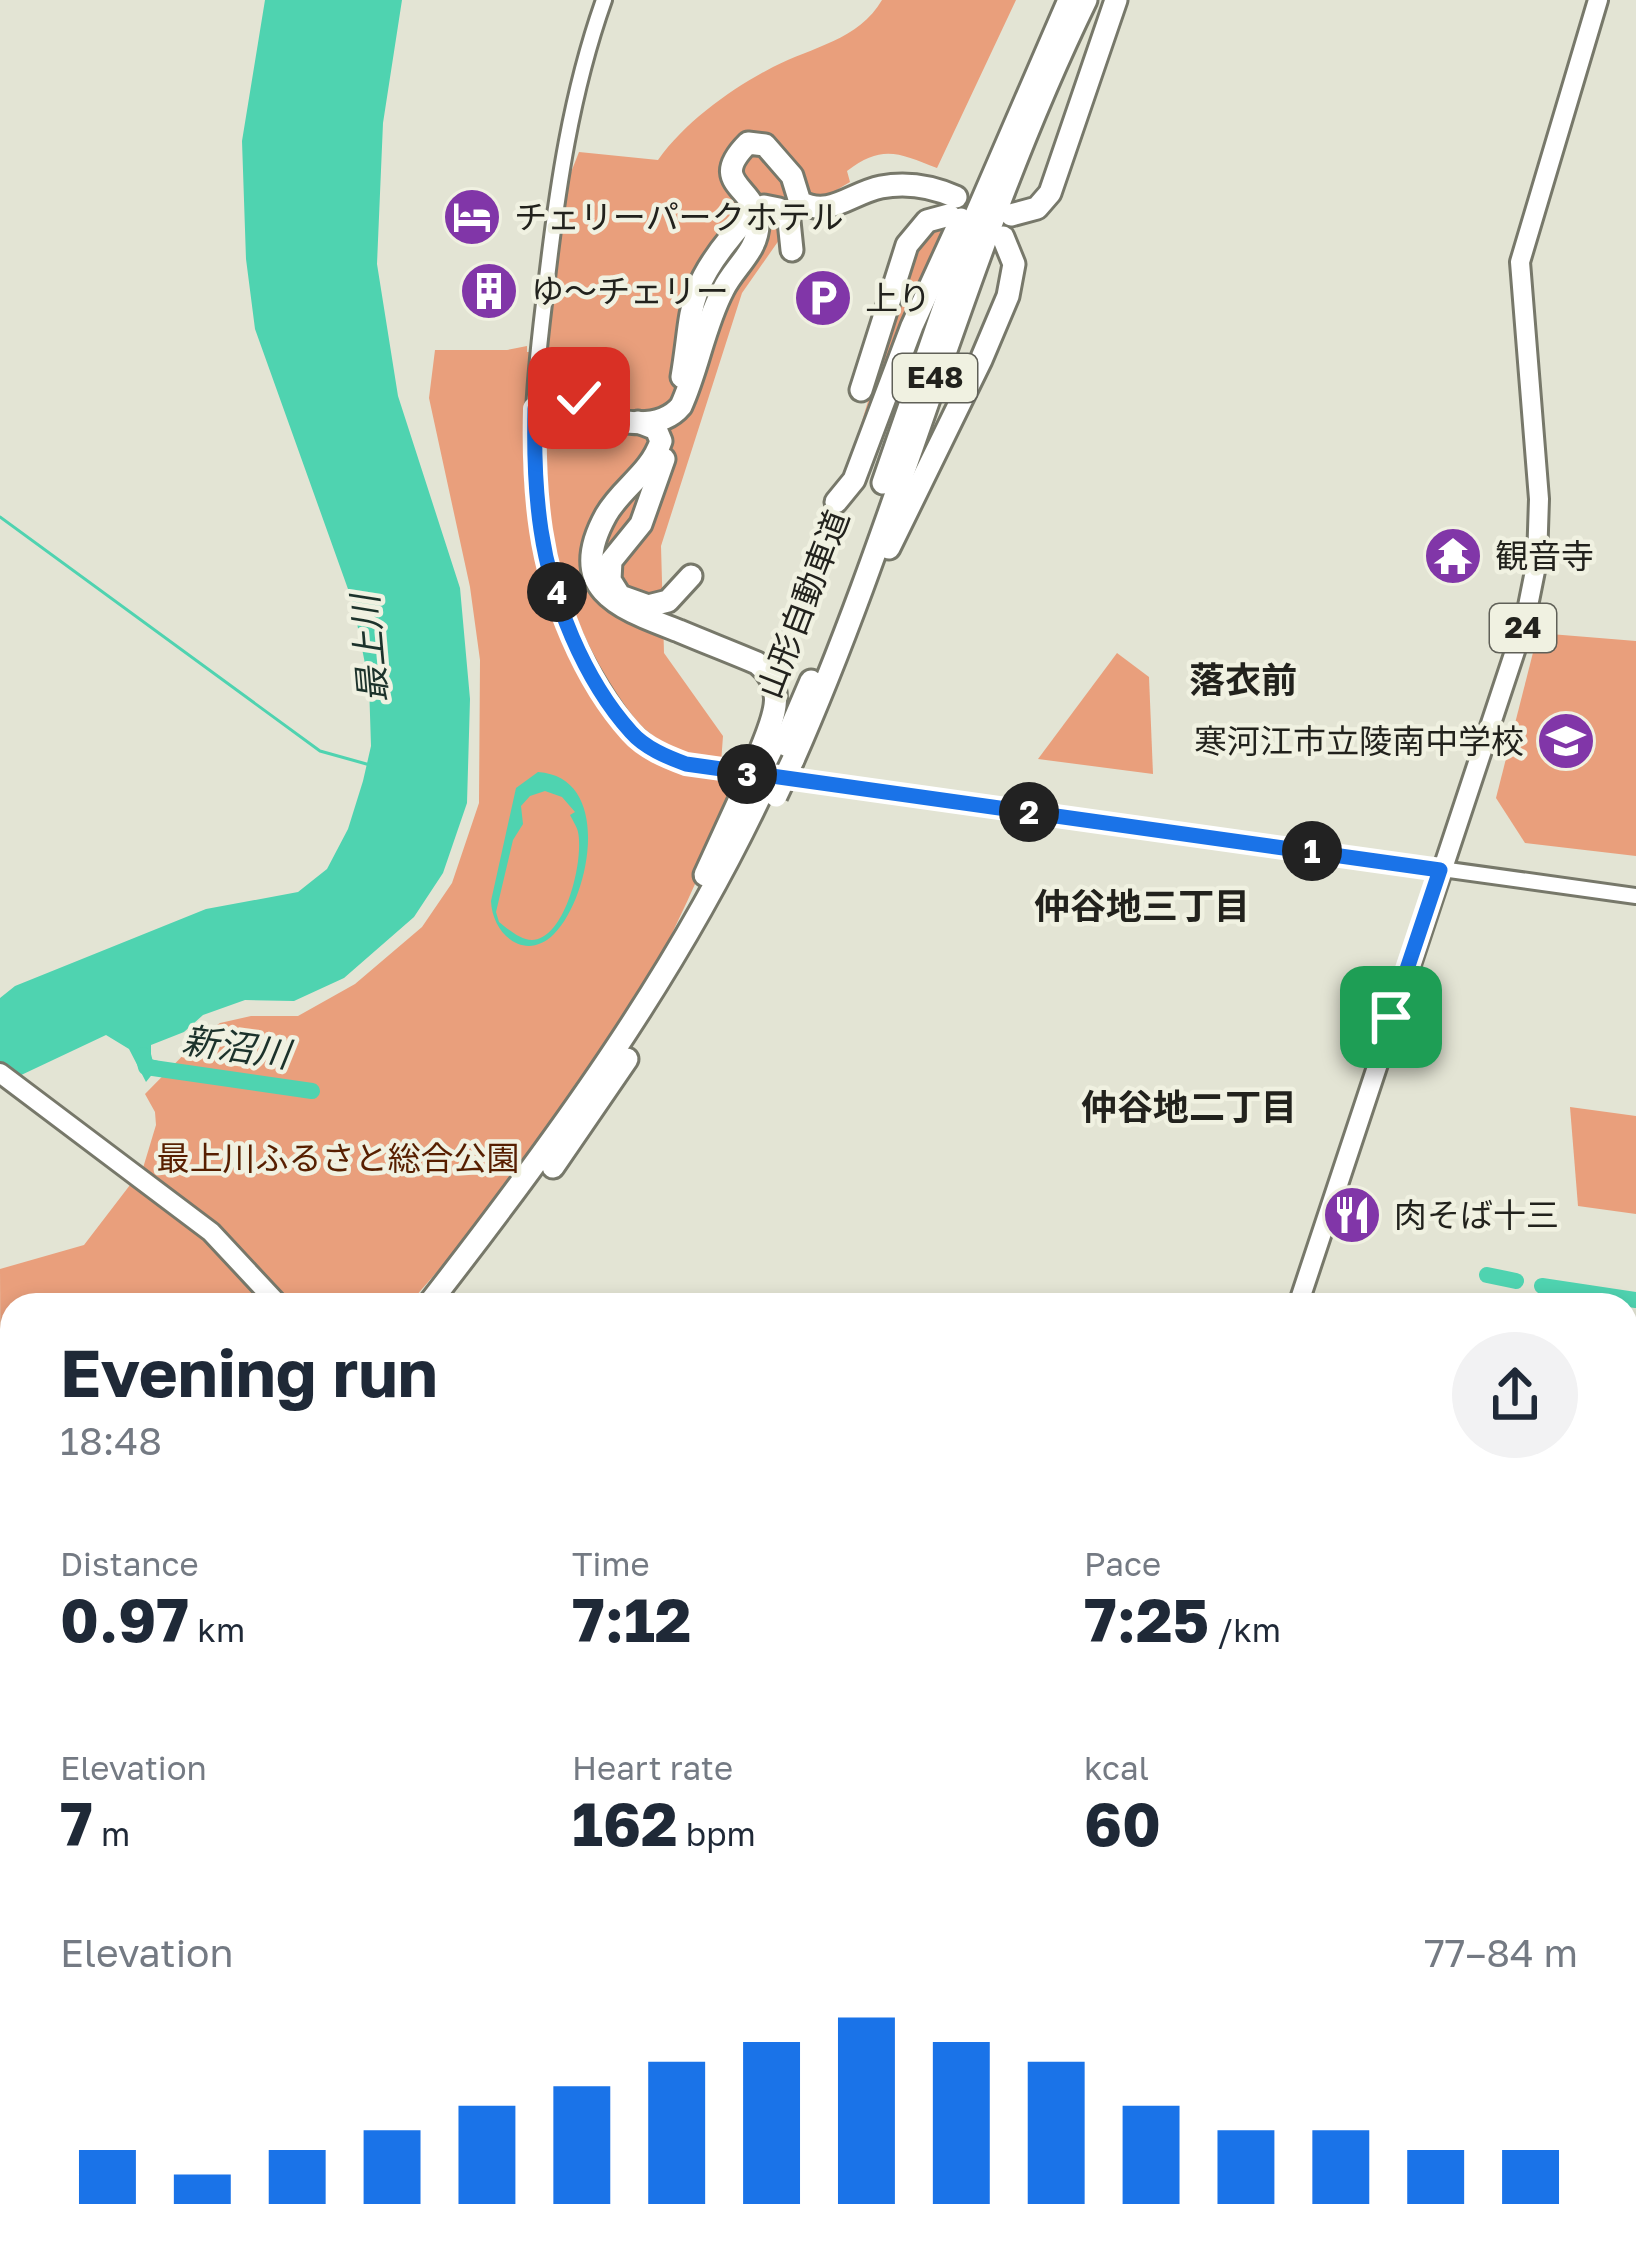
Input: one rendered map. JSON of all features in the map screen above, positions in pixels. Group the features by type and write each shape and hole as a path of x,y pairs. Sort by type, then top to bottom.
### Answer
{"highway":[{"name":"山形自動車道","path":"454,1293 670,994 848,584 975,217 1069,0"},
{"path":"836,502 854,480 912,326 1047,34 1069,0"},
{"name":"山形自動車道","path":"776,758 861,590 998,199 1046,82 1087,0"},
{"path":"1011,214 1037,208 1050,193 1116,0"},
{"path":"666,419 681,406 722,292 753,245 758,226 754,210 733,181 731,166 733,158 754,141 765,145 792,176 800,202 813,208 829,208 894,185 929,187 952,206 927,221 907,245 861,390"},
{"path":"628,417 672,400 681,382 689,308 697,285 754,210 771,207 784,213 792,250"},
{"path":"776,758 819,715 896,530 1003,309 1014,264 1003,237"},
{"path":"573,412 628,417 654,413 666,419 670,441 641,524 611,561 610,580 620,596 648,606 676,595 691,576"},
{"path":"628,417 656,429 661,441 650,466 612,506 601,526 594,560 597,582 620,608 766,670 775,686 776,758"},
{"name":"山形自動車道","path":"578,1119 696,920 761,792"},
{"name":"山形自動車道","path":"438,1293 562,1141"}],"main road":[{"name":"24","path":"1302,1293 1520,639 1537,561 1539,499 1520,262 1597,0"},
{"path":"0,1073 212,1232 268,1293"}],"street":[{"path":"604,0 591,36 557,190 534,463 541,532 572,632 589,669 633,735 665,757 686,764 1636,896"},
{"path":"1597,0 1609,0"},
{"path":"535,409 573,412 579,398 605,391"}],"green space":[{"name":"最上川ふるさと総合公園","path":"882,0 1016,0 937,168 891,154 859,163 847,171 850,182 798,213 742,293 661,546 664,653 723,736 720,777 739,781 657,964 596,1068 553,1130 418,1293 0,1293 0,1269 84,1245 143,1168 156,1125 145,1094 205,1033 220,1023 251,1016 298,1016 355,984 422,927 452,883 479,803 480,660 470,587 429,398 435,350 527,346 527,352 543,352 564,190 579,152 658,160 682,132 726,96 773,67 848,34"},
{"path":"951,222 859,442 856,441 919,232"},
{"name":"寒河江市立陵南中学校","path":"1538,633 1636,641 1636,856 1525,843 1496,798"},
{"path":"1117,653 1149,677 1153,774 1038,759"},
{"path":"1570,1107 1636,1116 1636,1214 1578,1206"}],"water":[{"name":"最上川","path":"265,0 402,0 383,123 377,264 398,396 460,588 470,699 467,803 443,873 414,917 344,978 294,1001 245,1000 203,1015 184,1032 151,1045 151,1059 162,1062 146,1082 129,1049 106,1035 0,1085 0,998 15,986 206,909 298,892 327,869 348,829 363,781 371,746 369,684 353,603 255,329 246,259 242,141"},
{"path":"538,772 562,779 578,794 586,816 585,868 577,894 554,934 532,946 504,934 497,924 491,901 516,788","holes":["545,791 562,797 575,812 570,815 578,830 575,878 554,927 528,940 499,922 496,912 513,840 523,824 521,806 530,796"]}],"waterway":[{"path":"0,517 320,751 370,765"},
{"name":"新沼川","path":"143,1055 146,1067 312,1091"},
{"name":"新沼川","path":"1487,1275 1516,1281"},
{"name":"新沼川","path":"1542,1286 1589,1293"}],"place":[{"name":"チェリーパークホテル","path":"472,217"},
{"name":"ゆ～チェリー","path":"489,291"},
{"name":"上り","path":"823,298"},
{"name":"観音寺","path":"1453,556"},
{"name":"寒河江市立陵南中学校","path":"1566,741"},
{"name":"肉そば十三","path":"1352,1215"}],"district":[{"name":"落衣前","path":"1243,680"},
{"name":"仲谷地三丁目","path":"1142,906"},
{"name":"仲谷地二丁目","path":"1189,1107"}],"route":[{"path":"579,398 573,412 535,409 534,463 541,532 572,632 589,669 633,735 665,757 686,764 1440,870 1391,1017"}]}
